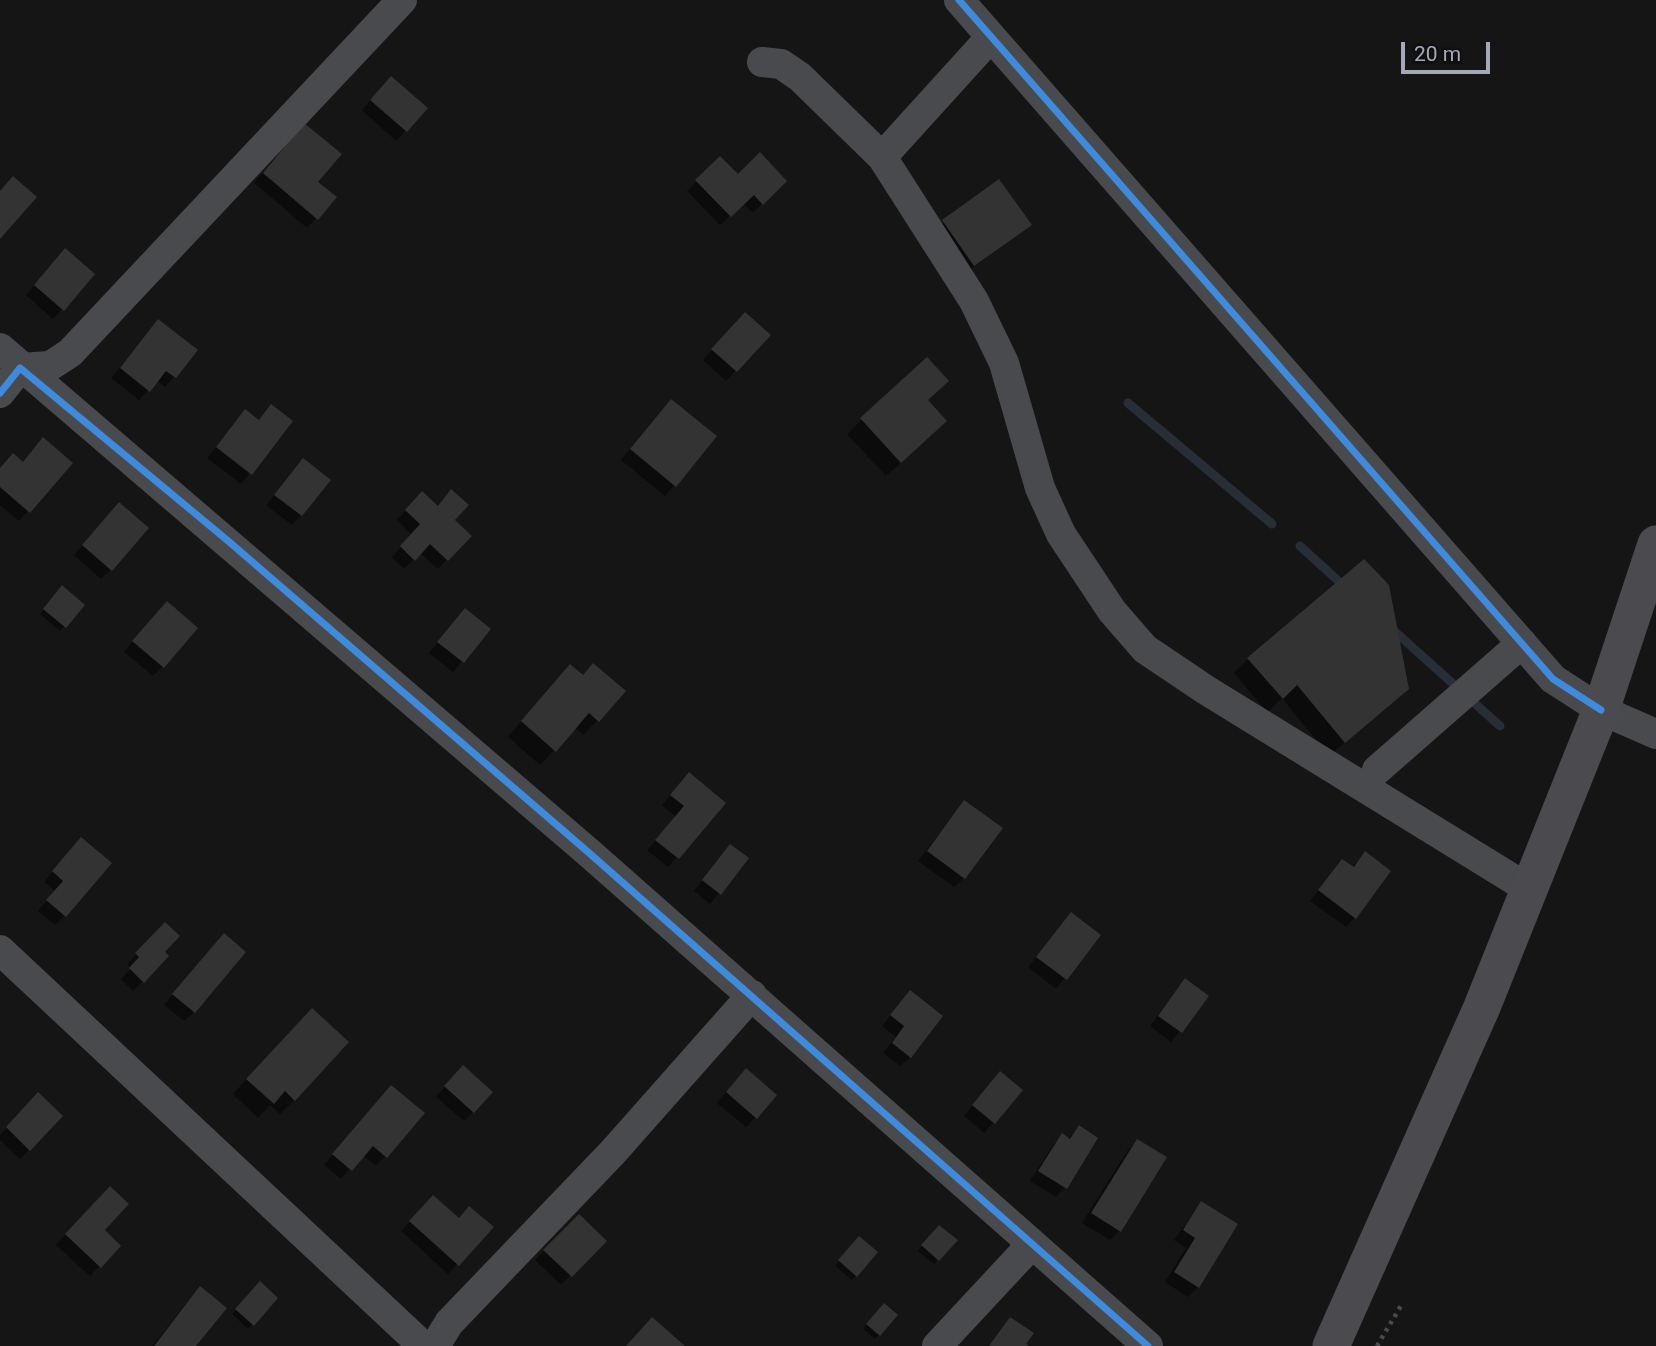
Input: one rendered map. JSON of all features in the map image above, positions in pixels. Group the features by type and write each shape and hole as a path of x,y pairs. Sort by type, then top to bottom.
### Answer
{"main road":[{"path":"1331,1346 1482,1007 1601,710 1656,544"}],"street":[{"path":"10,358 50,366 70,354 402,0"},
{"path":"959,0 1553,679 1601,710 1656,734"},
{"path":"882,157 990,38"},
{"path":"761,62 781,64 800,77 882,157 974,301 1004,363 1040,488 1061,534 1112,611 1145,649 1206,690 1529,889"},
{"path":"0,393 10,358"},
{"path":"10,358 227,540 752,995 1148,1346"},
{"path":"1377,770 1522,643"},
{"path":"0,950 423,1346"},
{"path":"435,1346 449,1323 613,1153 752,995"},
{"path":"937,1346 1032,1244"}],"path":[{"path":"1377,1346 1402,1304"}],"building":[{"path":"391,76 428,108 407,132 370,100"},
{"path":"304,123 342,154 318,182 337,197 318,220 263,173"},
{"path":"760,152 787,181 763,205 754,195 731,217 695,180 720,156 738,174"},
{"path":"13,176 37,197 0,239 0,191"},
{"path":"999,179 1032,225 974,266 942,220"},
{"path":"65,248 95,274 64,311 34,285"},
{"path":"745,312 771,335 737,372 711,349"},
{"path":"158,319 198,350 176,378 166,371 150,392 120,368"},
{"path":"927,357 949,381 928,400 947,421 901,463 860,418"},
{"path":"671,399 717,436 676,487 630,449"},
{"path":"271,404 293,421 252,475 216,447 245,409 259,420"},
{"path":"43,437 73,463 30,513 0,487 0,468 13,453 23,462"},
{"path":"303,458 331,480 302,516 274,495"},
{"path":"451,489 469,505 455,520 472,536 448,561 430,544 415,561 400,546 420,524 405,510 422,491 438,506"},
{"path":"119,502 149,528 112,571 82,545"},
{"path":"1364,559 1389,585 1409,689 1345,743 1297,685 1283,699 1247,658"},
{"path":"62,585 85,605 66,628 43,609"},
{"path":"167,601 198,628 164,668 132,641"},
{"path":"465,608 491,629 464,663 437,642"},
{"path":"593,663 626,691 599,722 589,713 556,752 521,721 570,664 583,675"},
{"path":"689,772 726,803 679,859 655,840 684,806 670,795"},
{"path":"964,800 1003,828 965,879 927,851"},
{"path":"81,837 112,863 66,917 46,900 63,881 52,871"},
{"path":"730,844 749,858 721,895 702,880"},
{"path":"1365,851 1391,871 1356,919 1318,890 1342,859 1354,867"},
{"path":"1071,912 1101,935 1067,980 1036,957"},
{"path":"165,922 180,936 165,952 169,956 144,983 129,968 139,957 135,953"},
{"path":"224,933 246,952 195,1013 172,994"},
{"path":"1185,978 1209,996 1182,1033 1158,1016"},
{"path":"910,990 943,1016 911,1058 892,1043 904,1026 890,1015"},
{"path":"312,1008 349,1042 295,1101 285,1091 274,1104 246,1079"},
{"path":"463,1065 493,1092 474,1113 444,1086"},
{"path":"746,1068 777,1095 757,1119 726,1092"},
{"path":"1000,1071 1023,1090 995,1124 972,1105"},
{"path":"391,1085 425,1113 387,1158 373,1146 352,1171 332,1154"},
{"path":"38,1092 63,1116 30,1151 6,1127"},
{"path":"1079,1125 1098,1138 1067,1189 1038,1171 1062,1133 1070,1139"},
{"path":"1137,1139 1167,1157 1121,1232 1091,1213"},
{"path":"110,1186 129,1204 105,1230 121,1246 101,1268 65,1234"},
{"path":"433,1195 459,1218 469,1206 494,1227 459,1266 409,1221"},
{"path":"1201,1201 1238,1224 1199,1288 1174,1272 1195,1238 1183,1230"},
{"path":"579,1214 607,1241 572,1277 543,1250"},
{"path":"939,1225 958,1240 939,1261 921,1245"},
{"path":"859,1236 878,1252 857,1277 838,1260"},
{"path":"260,1281 278,1298 254,1326 235,1309"},
{"path":"200,1286 227,1308 196,1346 154,1346"},
{"path":"884,1303 898,1315 880,1336 866,1324"},
{"path":"652,1317 685,1346 626,1346"},
{"path":"1010,1317 1034,1333 1026,1344 1029,1346 989,1346"}],"waterway":[{"path":"1128,403 1272,524"},
{"path":"1300,546 1345,587"},
{"path":"1392,629 1500,726"}],"cycle path":[{"path":"959,0 1553,679 1601,710"},
{"path":"0,393 20,368 227,540 588,852 1148,1346"}]}
